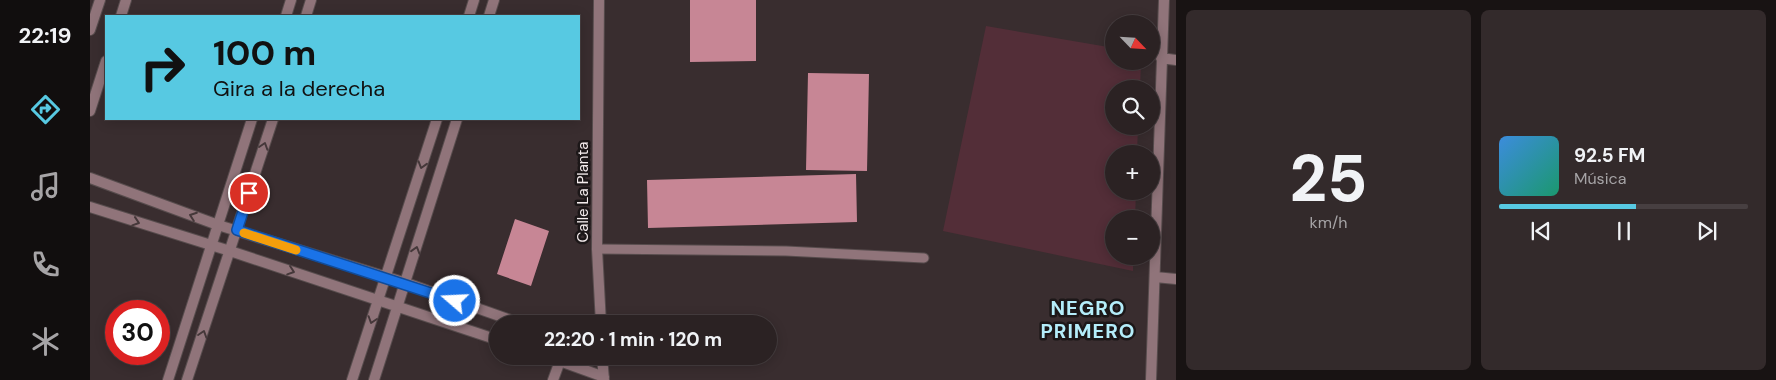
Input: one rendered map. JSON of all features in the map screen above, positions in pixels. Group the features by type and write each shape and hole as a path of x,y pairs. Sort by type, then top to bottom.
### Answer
{"street":[{"path":"90,30 100,0"},
{"path":"121,15 126,0"},
{"path":"286,15 291,0"},
{"path":"306,15 311,0"},
{"path":"469,15 474,0"},
{"path":"489,15 494,0"},
{"name":"Calle La Planta","path":"599,0 597,249 601,315"},
{"path":"1151,380 1164,0"},
{"path":"1161,58 1176,60"},
{"path":"90,111 105,64"},
{"path":"168,380 252,120"},
{"path":"187,380 273,120"},
{"path":"352,380 378,300 387,279 437,120"},
{"path":"374,380 457,120"},
{"path":"90,178 218,225 406,284 496,315"},
{"path":"90,207 230,251 489,337"},
{"path":"1155,277 1176,279"},
{"path":"553,380 559,365"},
{"path":"570,365 604,378 603,365"}],"lane":[{"path":"597,249 786,251 924,258"}],"shaded area":[{"path":"986,26 1105,46 1105,70 1141,70 1140,80 1105,80 1105,135 1138,135 1137,145 1105,145 1105,200 1136,200 1135,210 1105,210 1105,265 1133,265 1133,271 943,231"}],"building":[{"path":"690,0 756,0 756,61 690,62"},
{"path":"808,73 869,74 867,171 806,170"},
{"path":"856,174 857,222 648,228 647,180"},
{"path":"515,219 549,231 531,286 497,274"}],"slow traffic":[{"path":"244,233 296,250"}],"district":[{"name":"NEGRO PRIMERO","path":"1088,320"}],"route":[{"path":"249,193 237,230 455,301"}]}
